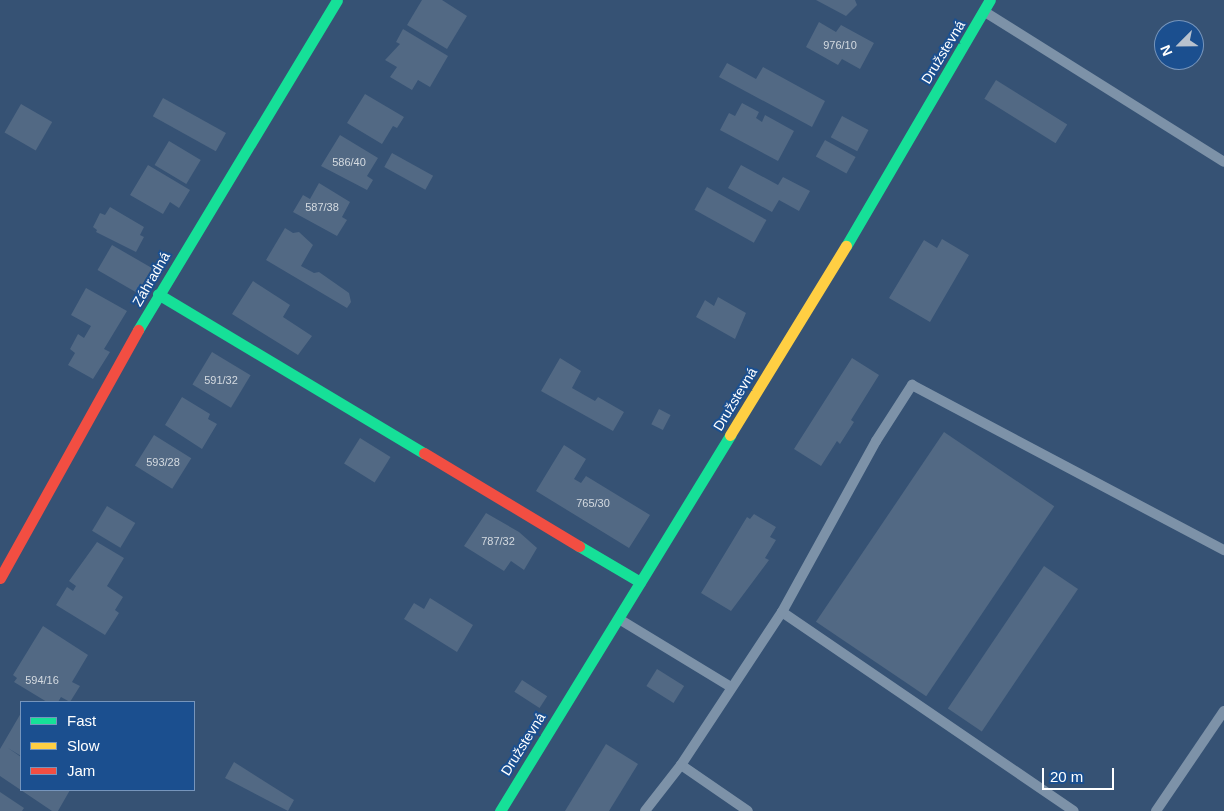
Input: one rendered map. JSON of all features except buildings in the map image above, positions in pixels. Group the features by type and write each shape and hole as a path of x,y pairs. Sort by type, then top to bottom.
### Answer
{"street":[{"name":"Záhradná","path":"0,578 158,294 337,0"},
{"name":"Družstevná","path":"500,811 852,236 990,0"},
{"path":"158,294 640,582"}],"lane":[{"path":"984,12 1224,162"},
{"path":"645,811 681,765 782,612 876,440 912,386 1224,550"},
{"path":"782,612 1074,811"},
{"path":"619,618 732,686"},
{"path":"1156,811 1224,711"},
{"path":"681,765 748,811"}],"traffic: fast":[{"path":"138,330 337,0"},
{"path":"846,246 990,0"},
{"path":"158,294 424,453"},
{"path":"500,811 730,435"},
{"path":"579,546 640,582"}],"traffic: slow":[{"path":"730,435 846,246"}],"traffic: jam":[{"path":"0,578 138,330"},
{"path":"424,453 579,546"}]}
